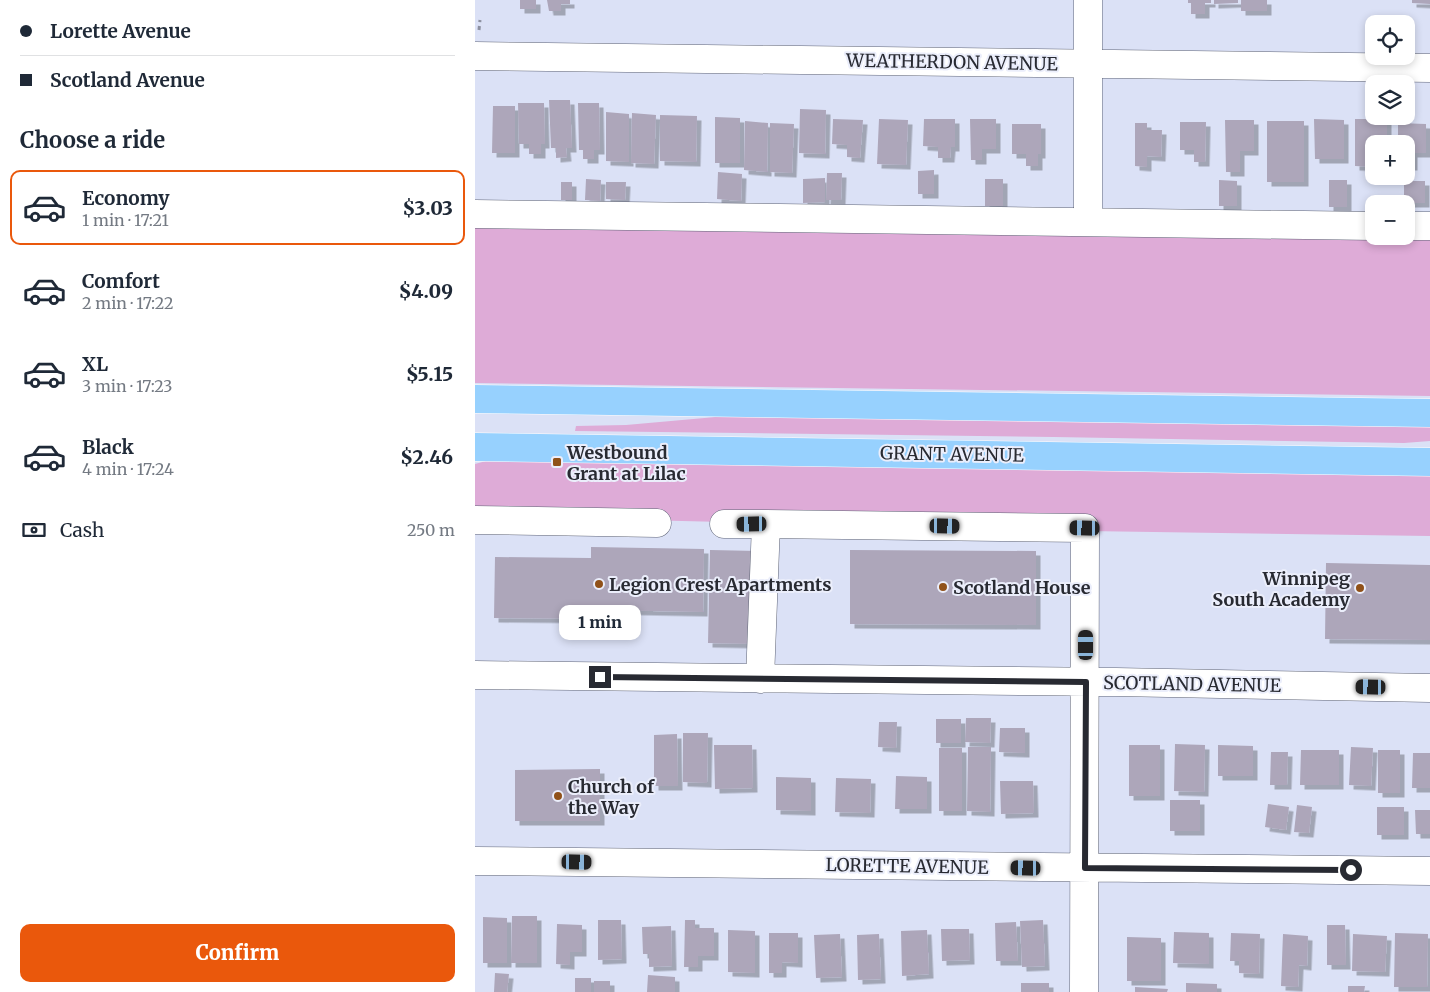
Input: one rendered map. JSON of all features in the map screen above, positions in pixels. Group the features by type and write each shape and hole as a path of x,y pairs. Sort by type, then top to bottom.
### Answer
{"main road":[{"path":"475,398 1430,413"},
{"name":"GRANT AVENUE","path":"475,447 1430,462"}],"street":[{"path":"1087,222 1088,0"},
{"name":"WEATHERDON AVENUE","path":"475,56 1430,68"},
{"path":"475,214 1365,226"},
{"path":"1415,226 1430,226"},
{"path":"475,520 657,523"},
{"path":"724,524 1085,528 1084,992"},
{"path":"760,679 766,524"},
{"name":"SCOTLAND AVENUE","path":"475,675 1430,688"},
{"name":"LORETTE AVENUE","path":"475,861 1430,871"}],"shaded area":[{"path":"475,214 1365,236 1365,245 1415,245 1415,234 1430,231 1430,396 475,383"},
{"path":"727,416 1430,427 1430,441 1404,443 575,431 576,426 626,425"},
{"path":"486,461 1430,475 1430,536 1086,531 475,516 475,464"}],"building":[{"path":"520,0 536,0 536,9 520,9"},
{"path":"547,0 570,0 570,4 561,4 561,11 549,11"},
{"path":"1188,0 1211,0 1211,3 1205,3 1205,14 1191,14 1191,3 1188,3"},
{"path":"1214,0 1238,0 1238,3 1214,4"},
{"path":"1241,0 1267,0 1267,11 1241,11"},
{"path":"1412,0 1430,0 1430,4 1412,3"},
{"path":"549,100 570,100 572,148 566,148 567,157 556,158 556,148 551,148"},
{"path":"518,103 544,103 545,144 541,144 541,154 529,154 529,144 519,144"},
{"path":"578,103 599,103 600,150 594,150 594,159 583,159 583,150 579,150"},
{"path":"493,106 515,106 515,153 492,153"},
{"path":"800,109 826,110 825,154 799,153"},
{"path":"606,112 629,114 629,162 606,161"},
{"path":"632,113 656,115 654,164 631,163"},
{"path":"660,115 697,116 696,162 660,161"},
{"path":"715,117 740,118 740,163 715,163"},
{"path":"833,119 863,120 860,158 847,157 847,145 832,144"},
{"path":"879,119 908,120 906,165 877,164"},
{"path":"924,119 955,119 955,147 951,147 950,158 938,158 938,147 923,146"},
{"path":"970,119 996,119 996,149 982,149 982,160 971,160"},
{"path":"1314,119 1344,120 1344,159 1315,159"},
{"path":"1355,119 1365,119 1365,125 1387,125 1387,135 1365,135 1365,167 1355,166"},
{"path":"1225,120 1254,120 1254,151 1240,151 1240,172 1226,172"},
{"path":"745,121 768,123 767,172 744,170"},
{"path":"1267,121 1304,121 1304,182 1267,182"},
{"path":"1180,122 1206,122 1205,162 1194,162 1194,150 1180,150"},
{"path":"770,123 794,124 792,173 770,172"},
{"path":"1135,123 1147,123 1147,130 1162,130 1161,157 1147,156 1147,167 1135,166"},
{"path":"1012,124 1041,124 1041,154 1038,154 1038,166 1026,166 1026,154 1012,154"},
{"path":"1426,124 1426,153 1415,153 1415,135 1398,135 1398,125"},
{"path":"934,170 934,194 918,194 918,171"},
{"path":"718,172 742,174 741,201 717,199"},
{"path":"827,173 842,173 841,200 826,200"},
{"path":"825,178 825,202 803,203 803,179"},
{"path":"586,179 601,180 600,201 585,200"},
{"path":"985,179 1003,179 1003,206 985,206"},
{"path":"1219,180 1237,181 1237,206 1219,206"},
{"path":"1329,180 1347,180 1347,207 1329,207"},
{"path":"1415,181 1425,181 1425,203 1415,203 1415,195 1404,195 1404,185 1415,185"},
{"path":"561,182 572,182 572,200 561,200"},
{"path":"606,182 626,182 625,200 606,199"},
{"name":"Legion Crest Apartments","path":"591,547 704,549 703,612 602,610 602,619 494,618 495,557 591,558"},
{"path":"710,550 758,551 755,644 708,643"},
{"name":"Scotland House","path":"850,550 1036,551 1036,625 850,624"},
{"path":"1326,563 1430,565 1430,640 1325,639"},
{"path":"966,718 991,718 990,743 965,742"},
{"path":"936,719 961,719 961,743 936,743"},
{"path":"879,722 897,722 896,748 878,747"},
{"path":"1000,728 1025,728 1025,753 999,752"},
{"path":"683,733 708,733 707,783 683,782"},
{"path":"677,734 678,786 654,786 654,735"},
{"path":"1175,744 1205,745 1204,792 1174,791"},
{"path":"714,745 752,745 753,788 715,789"},
{"path":"1129,745 1160,745 1160,796 1129,796"},
{"path":"1218,745 1253,746 1253,776 1218,776"},
{"path":"968,747 991,747 990,812 967,811"},
{"path":"1351,747 1373,748 1371,786 1349,785"},
{"path":"939,748 962,748 962,811 939,811"},
{"path":"1301,750 1339,750 1339,785 1300,785"},
{"path":"1378,750 1400,750 1400,793 1378,793"},
{"path":"1271,752 1288,752 1287,785 1270,785"},
{"path":"1413,753 1430,753 1430,788 1412,788"},
{"name":"Church of the Way","path":"600,769 600,821 515,821 515,770"},
{"path":"896,776 927,777 927,809 895,809"},
{"path":"776,777 811,778 811,811 776,810"},
{"path":"836,778 871,779 870,813 835,812"},
{"path":"1000,781 1033,781 1034,813 1001,814"},
{"path":"1170,800 1200,800 1200,831 1170,831"},
{"path":"1268,804 1289,807 1286,830 1265,827"},
{"path":"1297,805 1312,807 1309,833 1294,832"},
{"path":"1377,807 1404,807 1404,835 1377,835"},
{"path":"1415,810 1430,810 1430,834 1416,834"},
{"path":"512,916 537,916 537,963 511,963"},
{"path":"483,917 507,918 507,963 483,963"},
{"path":"598,920 621,920 622,959 598,960"},
{"path":"685,920 695,920 695,928 714,928 714,956 698,956 698,967 684,967"},
{"path":"1043,920 1045,966 1022,967 1020,921"},
{"path":"1016,922 1018,961 996,961 995,923"},
{"path":"557,924 582,925 582,952 570,952 570,965 556,964"},
{"path":"1327,925 1345,925 1346,965 1327,965"},
{"path":"671,926 672,966 649,967 649,954 643,954 642,927"},
{"path":"941,929 969,929 970,960 942,961"},
{"path":"728,930 755,931 755,973 728,972"},
{"path":"927,930 929,974 902,976 901,931"},
{"path":"1174,932 1209,933 1209,964 1173,963"},
{"path":"769,933 798,933 798,963 782,962 782,973 769,973"},
{"path":"1231,933 1260,934 1259,974 1239,973 1239,961 1230,961"},
{"path":"1395,933 1428,934 1427,987 1394,987"},
{"path":"840,934 842,977 816,978 814,935"},
{"path":"879,934 881,979 858,980 857,935"},
{"path":"1283,934 1308,936 1307,966 1299,965 1298,987 1281,986"},
{"path":"1353,934 1387,936 1385,972 1352,971"},
{"path":"1127,937 1161,938 1161,981 1127,981"},
{"path":"495,973 509,974 507,992 494,992"},
{"path":"648,975 675,977 675,992 647,992"},
{"path":"575,978 591,978 591,992 575,992"},
{"path":"594,981 610,981 610,992 594,992"},
{"path":"1021,983 1049,983 1049,992 1021,992"},
{"path":"1186,983 1217,984 1217,992 1186,992"},
{"path":"1348,986 1365,986 1364,992 1348,992"},
{"path":"1135,987 1168,989 1167,992 1135,992"}],"place":[{"name":"Westbound Grant at Lilac","path":"557,462"},
{"name":"Legion Crest Apartments","path":"599,584"},
{"name":"Scotland House","path":"943,587"},
{"name":"Winnipeg South Academy","path":"1360,588"},
{"name":"Church of the Way","path":"558,796"}],"route":[{"path":"600,677 1086,682 1085,868 1351,870"}]}
